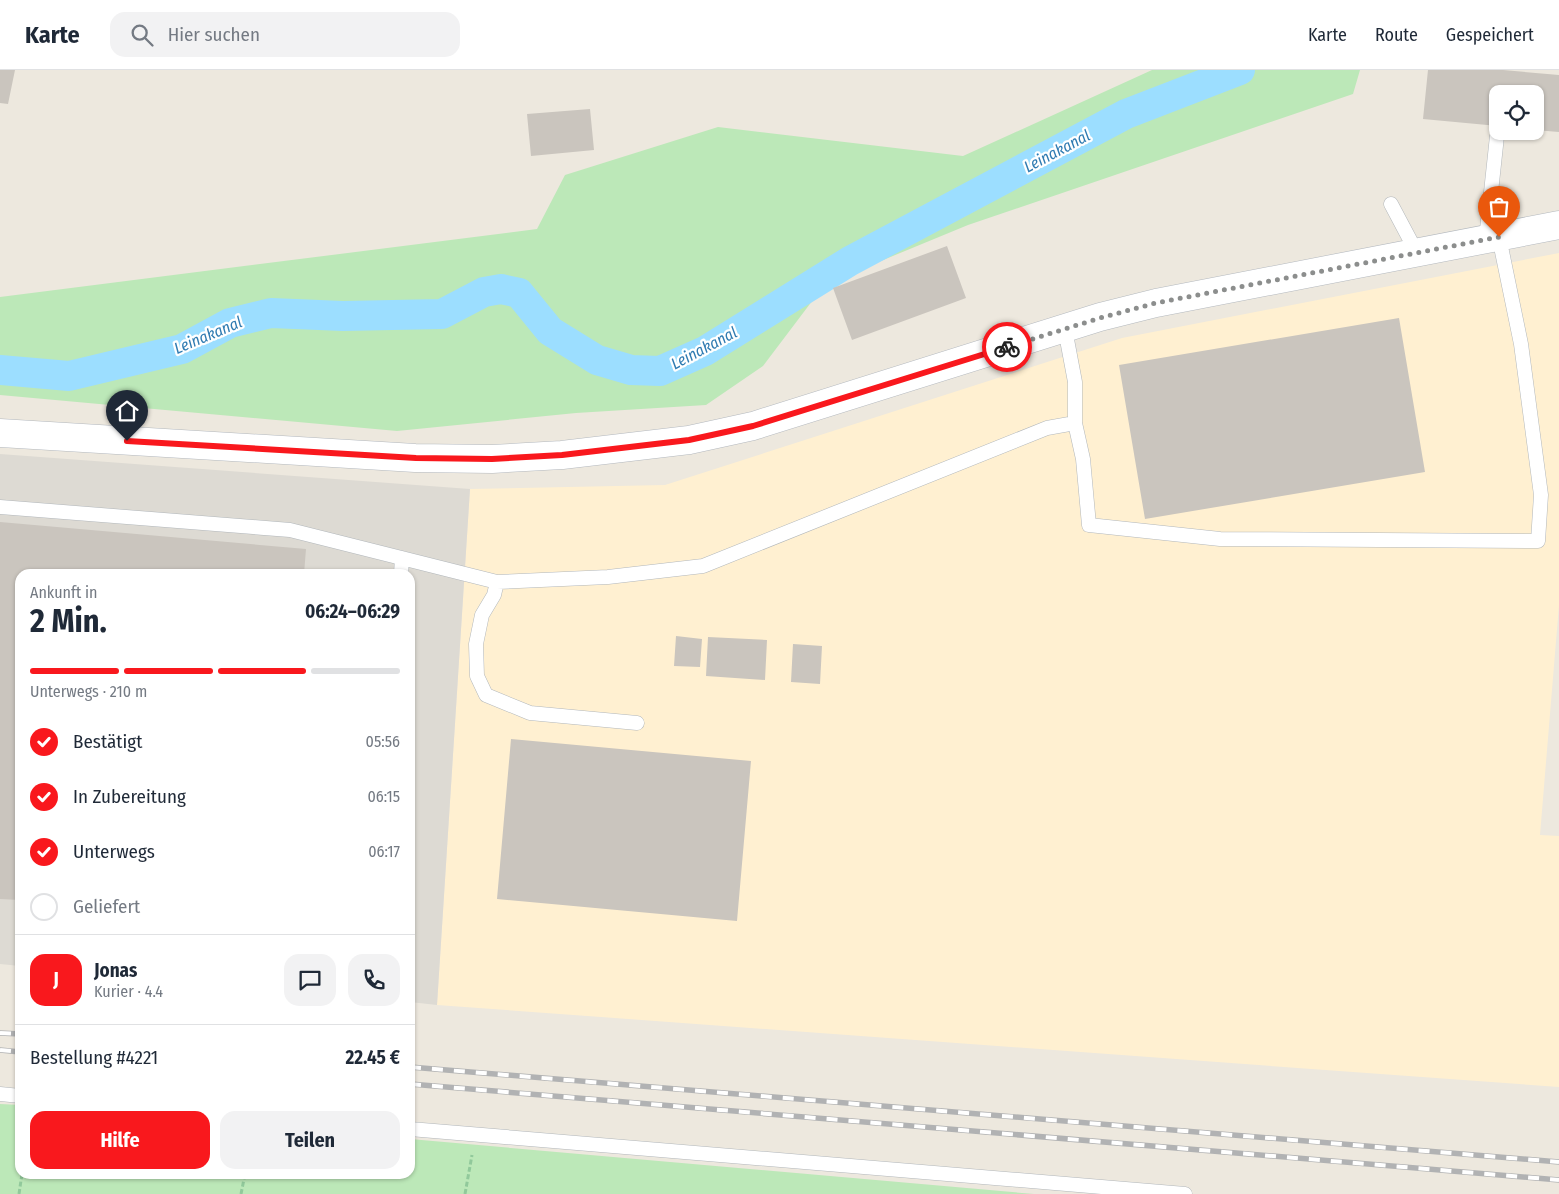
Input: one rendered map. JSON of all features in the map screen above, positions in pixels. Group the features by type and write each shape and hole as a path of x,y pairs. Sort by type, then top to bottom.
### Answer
{"street":[{"path":"0,433 416,458 492,459 562,455 689,440 753,426 1100,318 1156,303 1559,226"}],"lane":[{"path":"1064,329 1075,382 1075,423 1083,459 1089,525 1220,539 1538,541 1541,495 1521,344 1493,238 1497,140"},
{"path":"1391,204 1417,253"},
{"path":"0,507 290,530 497,582 608,577 703,566 1048,428 1075,423"},
{"path":"401,569 402,558"},
{"path":"497,582 494,595 482,615 476,644 477,676 486,694 530,713 637,723"},
{"path":"0,1094 15,1096"},
{"path":"415,1130 1185,1194"}],"path":[{"path":"465,1194 474,1135"},
{"path":"18,1194 21,1179"},
{"path":"242,1194 244,1179"}],"shaded area":[{"path":"1559,253 1559,605 1540,835 1559,836 1559,1087 437,1005 470,489 665,485 1122,338"},
{"path":"0,454 470,489 437,1005 415,1003 415,569 15,569 15,966 0,964"}],"green space":[{"path":"1152,70 1360,70 1353,94 968,225 825,284 763,366 706,405 576,413 397,431 0,395 0,297 537,229 565,175 718,127 963,156"},
{"path":"0,1104 15,1105 15,1179 415,1179 415,1139 1034,1194 0,1194"}],"building":[{"path":"0,70 15,70 8,104 0,103"},
{"path":"1428,70 1503,70 1559,75 1559,132 1544,131 1544,85 1489,85 1489,125 1423,119"},
{"path":"590,109 594,150 531,156 527,114"},
{"path":"947,246 966,298 852,340 833,288"},
{"path":"1399,318 1425,472 1145,519 1119,365"},
{"path":"0,522 306,549 304,569 15,569 15,900 0,899"},
{"path":"676,636 702,639 700,667 674,666"},
{"path":"708,637 767,640 765,680 706,676"},
{"path":"793,644 822,646 820,684 791,682"},
{"path":"511,739 751,761 737,921 497,899"}],"waterway":[{"name":"Leinakanal","path":"0,370 69,376 182,349 230,323 271,313 343,316 442,314 484,292 501,289 519,293 550,331 597,360 631,370 660,371 705,351 850,261 1126,114 1240,70"}],"railway":[{"path":"0,1033 15,1034"},
{"path":"0,1050 15,1052"},
{"path":"415,1067 1559,1162"},
{"path":"415,1084 1559,1180"}],"way so far":[{"path":"1007,347 1156,303 1499,237"}],"route":[{"path":"127,441 416,458 492,459 562,455 689,440 753,426 1007,347"}]}
